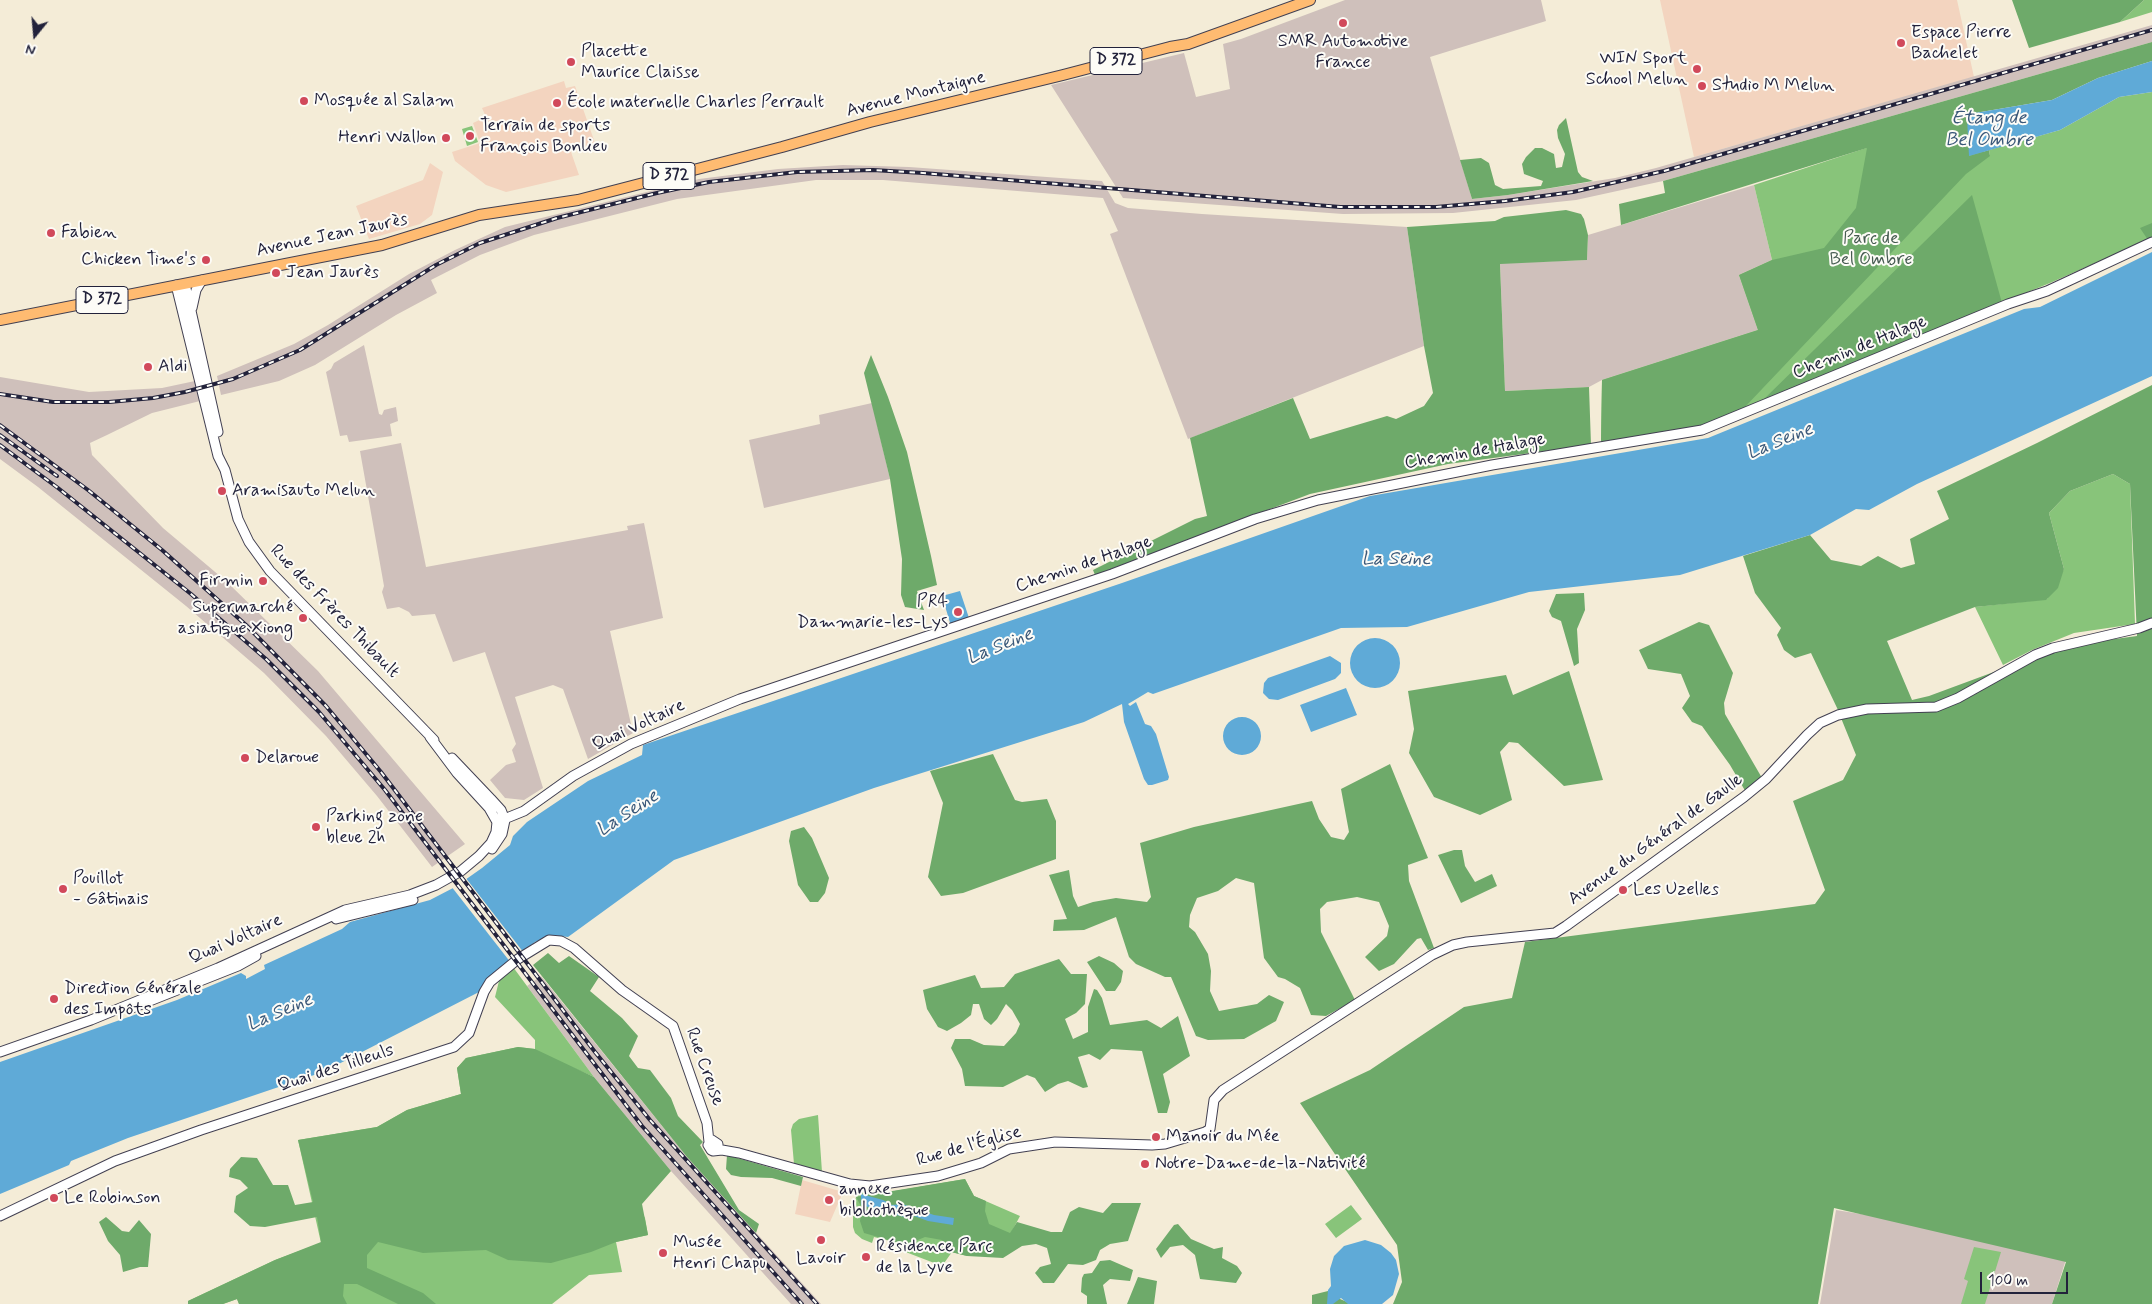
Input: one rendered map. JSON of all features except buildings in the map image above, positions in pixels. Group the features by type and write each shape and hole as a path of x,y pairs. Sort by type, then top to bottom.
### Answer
{"main road":[{"name":"Avenue Montaigne","path":"467,218 578,200 870,122 1188,44 1310,0"},
{"name":"Avenue Jean Jaurès","path":"0,320 382,245 467,218"}],"street":[{"name":"Chemin de Halage","path":"795,680 1112,574 1255,519 1318,500 1492,464 1702,430 2008,304 2047,291 2152,242"},
{"path":"192,309 196,290 202,280"},
{"name":"Rue des Frères Thibault","path":"181,285 192,309 224,455 224,470"},
{"name":"Rue des Frères Thibault","path":"181,285 218,456 241,528 260,559 430,737 492,798 501,810 501,821"},
{"name":"Avenue du Général de Gaulle","path":"1210,1130 1212,1104 1224,1090 1432,955 1453,945 1555,933 1566,926 1744,797 1766,778 1807,734 1820,723 1838,715 1868,709 1936,707 1958,698 2035,655 2053,648 2139,628 2152,623"},
{"name":"Quai Voltaire","path":"0,1052 91,1020 127,1010 238,966 335,919 406,902 441,888 464,874 491,851 502,834 501,821 524,811 573,776 631,744 740,699 795,680"},
{"name":"Quai des Tilleuls","path":"0,1216 115,1161 201,1130 454,1047 469,1033 484,992 490,982 518,959 549,940 561,941 574,948 622,990 669,1022"},
{"name":"Rue Creuse","path":"669,1022 676,1032 714,1146"},
{"name":"Rue de l'Église","path":"714,1146 850,1184 870,1186 938,1176 981,1163 1010,1149 1055,1142 1130,1145 1165,1144 1210,1130"}],"shaded area":[{"path":"1345,0 1541,0 1546,21 1430,57 1472,199 1615,178 1656,168 2152,25 2152,42 1663,181 1576,200 1453,213 1343,214 1123,198 1051,85 1184,53 1196,97 1230,89 1223,44"},
{"path":"1660,0 1957,0 1974,77 1694,157"},
{"path":"564,81 566,88 575,86 595,143 571,152 579,175 506,192 486,185 455,161 452,152 480,143 473,123 486,117 482,108"},
{"path":"430,163 443,172 432,215 420,224 369,239 356,206 423,180"},
{"path":"843,165 909,167 1102,181 1115,203 1128,208 1407,227 1424,346 1188,439 1110,234 1118,231 1103,198 883,180 816,180 677,199 534,235 480,255 431,280 437,293 396,315 315,365 279,381 221,395 217,376 294,344 409,274 505,227 699,179 778,169"},
{"path":"1754,185 1772,260 1739,275 1758,330 1602,380 1589,387 1505,391 1500,263 1587,260 1588,235"},
{"path":"364,345 379,414 382,415 384,410 396,407 398,421 390,424 392,436 349,442 347,435 340,436 326,372 331,369 334,363"},
{"path":"0,377 89,392 162,388 195,381 200,401 152,413 90,443 92,455 163,528 227,582 318,671 465,844 432,867 377,796 326,736 264,673 186,606 38,487 0,459"},
{"path":"872,403 890,479 764,508 749,440 820,424 819,415"},
{"path":"401,443 426,567 628,530 627,526 644,523 663,618 610,631 633,733 588,759 563,689 553,685 515,697 543,788 524,800 505,798 490,780 506,765 516,762 512,750 516,744 485,652 453,662 435,614 412,616 409,612 399,607 387,609 382,592 384,586 360,451"},
{"path":"541,976 687,1157 821,1304 791,1304 671,1171 594,1077 527,986"},
{"path":"802,1180 843,1192 830,1222 795,1214"},
{"path":"1836,1210 1960,1230 2068,1253 2052,1304 1820,1304"}],"green space":[{"path":"2012,0 2144,0 2120,22 2029,48"},
{"path":"2144,0 2152,0 2152,12 2120,22"},
{"path":"2152,42 2152,61 2098,78 2052,100 1975,113 1969,156 1989,150 1990,156 1966,174 1744,408 1698,427 1601,442 1602,380 1758,330 1739,275 1772,260 1824,248 1856,208 1867,148 1621,225 1619,204 1665,193 1663,181"},
{"name":"Parc de Bel Ombre","path":"2152,92 2152,238 2050,283 1698,427 1601,442 1602,380 1758,330 1739,275 1772,260 1754,185 1945,122 1990,156 1989,150 2060,130 2119,97"},
{"path":"1566,118 1578,172 1582,177 1593,181 1472,199 1460,160 1481,158 1489,163 1495,185 1503,189 1541,186 1543,181 1524,174 1522,164 1535,148 1542,148 1554,154 1556,168 1562,167 1565,154 1558,138 1557,130"},
{"name":"Terrain de sports François Bonlieu","path":"472,126 478,142 467,146 462,129"},
{"path":"1972,195 2002,303 1762,401"},
{"path":"1566,210 1581,214 1584,219 1588,235 1587,260 1500,264 1505,391 1589,387 1591,445 1448,464 1310,494 1095,575 1093,570 1195,519 1207,516 1190,438 1293,398 1310,439 1387,416 1396,419 1424,406 1433,393 1424,346 1407,227 1495,221 1504,217"},
{"path":"2152,223 2152,238 2148,240 2140,228"},
{"path":"871,355 907,452 931,556 937,585 917,591 924,610 905,607 901,595 902,559 890,479 864,373"},
{"path":"2152,385 2152,1304 2052,1304 2066,1262 1834,1208 1818,1304 1393,1304 1402,1282 1397,1245 1300,1103 1370,1070 1464,1007 1512,998 1525,942 1815,904 1825,890 1793,801 1843,780 1856,755 1841,718 1894,704 1838,710 1811,653 1795,658 1784,650 1777,635 1781,628 1755,593 1743,556 1810,535 1831,560 1861,566 1878,556 1901,568 1915,564 1910,539 1949,519 1937,491","holes":["2113,474 2130,484 2137,636 2085,643 2037,656 1929,696 1912,700 1887,641 1975,607 2046,600 2058,588 2064,569 2049,513 2070,491"]},
{"path":"2113,474 2130,484 2135,624 2074,633 2032,650 2003,665 1975,607 2047,599 2064,569 2049,513 2070,491"},
{"path":"1584,593 1585,610 1577,629 1579,663 1574,666 1561,621 1552,617 1549,611 1556,594"},
{"path":"1699,622 1709,625 1733,673 1724,703 1725,714 1762,778 1747,794 1730,765 1702,726 1692,722 1682,708 1690,696 1681,674 1648,669 1639,650"},
{"path":"1569,671 1603,780 1564,786 1518,743 1509,742 1500,752 1512,800 1480,815 1434,797 1409,753 1414,729 1408,691 1506,675 1513,695"},
{"path":"993,754 1015,800 1022,802 1047,799 1056,821 1056,859 963,893 941,896 928,877 943,803 930,771"},
{"path":"1390,764 1428,858 1408,865 1409,881 1434,948 1428,950 1421,938 1417,939 1394,964 1379,971 1365,957 1387,936 1389,926 1379,902 1357,897 1327,902 1320,909 1321,932 1355,1000 1326,1016 1311,1015 1300,988 1278,977 1264,958 1254,883 1236,878 1218,891 1197,898 1190,915 1189,927 1195,932 1208,954 1211,971 1210,991 1219,1011 1257,1004 1269,995 1284,1002 1276,1021 1244,1039 1208,1040 1196,1036 1171,977 1165,977 1136,964 1129,957 1116,917 1084,930 1053,931 1054,920 1067,919 1049,875 1069,870 1073,896 1078,907 1116,898 1147,902 1151,897 1140,843 1194,827 1312,801 1319,819 1331,837 1344,840 1349,832 1341,789"},
{"path":"804,827 812,838 829,878 825,893 818,902 810,902 798,885 789,841 791,831"},
{"path":"1454,850 1462,850 1465,866 1475,882 1492,874 1497,886 1461,903 1438,855"},
{"path":"548,953 559,963 569,956 599,977 590,991 622,1018 638,1036 629,1056 638,1068 650,1070 671,1098 678,1116 703,1142 700,1145 739,1210 759,1224 756,1233 687,1157 533,965"},
{"path":"1099,956 1114,963 1123,971 1121,982 1115,991 1106,991 1087,962"},
{"path":"1059,959 1071,974 1087,974 1085,1004 1076,1013 1065,1019 1073,1039 1088,1032 1088,1007 1094,989 1097,990 1102,998 1110,1025 1147,1020 1161,1028 1178,1016 1190,1056 1163,1074 1170,1102 1167,1113 1158,1113 1142,1051 1111,1049 1100,1060 1089,1054 1078,1057 1088,1087 1083,1088 1068,1081 1058,1084 1045,1092 1035,1078 1027,1075 1003,1087 965,1086 962,1069 951,1048 955,1039 970,1039 984,1045 1004,1046 1016,1033 1020,1024 1006,1004 991,1025 984,1019 979,1004 973,1004 971,1015 947,1031 938,1027 927,1009 923,990 975,975 981,988 1004,987 1015,974"},
{"path":"513,967 594,1077 562,1063 645,1218 648,1235 616,1242 622,1272 589,1275 552,1304 239,1304 237,1299 223,1304 188,1304 188,1301 275,1260 321,1243 298,1140 377,1127 407,1110 461,1094 457,1068 466,1058 518,1047 535,1049 535,1040 495,997 499,981"},
{"path":"518,1047 535,1049 594,1077 671,1171 642,1204 648,1235 616,1242 591,1252 551,1263 508,1260 486,1250 423,1253 378,1242 367,1255 367,1268 423,1293 436,1304 398,1304 357,1284 344,1284 343,1296 347,1304 239,1304 237,1299 223,1304 188,1304 188,1301 275,1260 321,1242 317,1217 265,1227 250,1226 234,1212 236,1196 248,1188 240,1180 229,1177 230,1169 241,1157 257,1158 273,1185 288,1185 295,1205 313,1202 298,1140 377,1127 407,1110 461,1094 457,1068 466,1058"},
{"path":"818,1115 822,1172 794,1164 791,1130 793,1124 799,1119"},
{"path":"727,1155 803,1177 801,1186 772,1178 731,1175 726,1169"},
{"path":"965,1179 974,1196 1020,1216 1003,1248 967,1256 952,1252 942,1266 903,1251 906,1245 874,1237 872,1243 862,1239 855,1233 853,1211 856,1197 854,1191 869,1190 872,1194 883,1193"},
{"path":"965,1179 974,1196 986,1201 985,1211 989,1224 1010,1233 1017,1222 1051,1232 1062,1232 1070,1212 1079,1207 1103,1213 1112,1203 1141,1203 1128,1241 1110,1244 1100,1250 1096,1260 1083,1265 1068,1264 1054,1283 1043,1283 1035,1273 1040,1267 1051,1264 1047,1248 1036,1244 1022,1246 1003,1258 967,1256 951,1252 942,1240 925,1237 906,1245 864,1233 860,1221 862,1208 856,1197"},
{"path":"1351,1205 1362,1219 1336,1238 1325,1224"},
{"path":"106,1217 122,1231 129,1232 139,1220 151,1234 148,1267 140,1267 123,1272 120,1255 108,1241 99,1222"},
{"path":"1178,1224 1191,1239 1214,1249 1223,1247 1222,1258 1237,1266 1242,1273 1236,1283 1200,1279 1195,1255 1183,1245 1170,1247 1161,1258 1156,1249 1174,1225"},
{"path":"1974,1247 2001,1252 1985,1304 1961,1304 1968,1281 1964,1279"},
{"path":"1110,1260 1133,1270 1130,1281 1110,1279 1103,1285 1107,1304 1087,1304 1087,1296 1081,1292 1084,1274 1092,1273 1100,1261"},
{"path":"1138,1277 1157,1281 1154,1304 1127,1304"},
{"path":"1328,1291 1352,1304 1312,1304 1312,1295"}],"water":[{"name":"Étang de Bel Ombre","path":"2152,61 2152,92 2119,97 2060,130 1969,156 1967,118 1975,113 2052,100 2098,78"},
{"name":"La Seine","path":"2152,252 2152,376 1917,484 1869,510 1856,509 1810,535 1680,575 1529,592 1407,627 1341,628 1153,694 1148,692 1128,704 1130,706 1136,702 1145,724 1151,726 1156,734 1169,777 1168,780 1152,785 1148,785 1144,779 1124,722 1122,704 1084,722 874,788 674,860 568,937 551,935 535,942 491,976 479,992 323,1072 128,1138 71,1161 69,1165 0,1194 0,1062 177,1000 241,973 246,976 246,979 265,969 264,965 342,929 350,922 430,900 455,887 482,868 510,845 513,836 527,822 588,781 642,755 643,745 1122,583 1370,496 1708,438 2024,309 2040,307"},
{"name":"PR4 Dammarie-les-Lys","path":"960,591 970,621 951,626 942,596"},
{"path":"1375,638 1384,640 1395,649 1400,663 1398,672 1389,683 1375,688 1366,686 1355,677 1350,663 1352,654 1361,643"},
{"path":"1330,656 1341,663 1341,673 1335,679 1278,700 1269,699 1263,693 1264,683 1268,678"},
{"path":"1346,688 1357,715 1311,732 1300,705"},
{"path":"1242,717 1255,723 1261,736 1255,749 1242,755 1229,749 1223,736 1229,723"},
{"path":"861,1194 883,1200 892,1205 902,1204 934,1215 954,1218 953,1225 928,1221 914,1216 904,1217 861,1205"},
{"path":"1365,1240 1381,1245 1396,1260 1399,1274 1393,1295 1382,1304 1348,1304 1341,1298 1333,1304 1327,1304 1328,1290 1331,1286 1330,1269 1334,1256 1344,1246"}],"pier":[{"path":"465,877 524,953 511,963 451,886"}],"railway":[{"path":"0,394 53,402 109,402 153,398 185,392 233,379 300,350 436,265 480,243 557,218 709,182 797,172 873,170 1340,207 1436,207 1505,201 1573,192 1664,171 2152,30"},
{"path":"0,425 88,490 162,550 246,625 326,706 381,772 595,1052 650,1120 817,1304"},
{"path":"0,435 57,476"},
{"path":"0,445 58,488 191,594 266,659 319,712 385,790 642,1126 802,1304"}],"place":[{"name":"SMR Automotive France","path":"1343,23"},
{"name":"Espace Pierre Bachelet","path":"1901,43"},
{"name":"Placette Maurice Claisse","path":"571,62"},
{"name":"WIN Sport School Melun","path":"1697,69"},
{"name":"Studio M Melun","path":"1702,86"},
{"name":"Mosquée al Salam","path":"304,101"},
{"name":"École maternelle Charles Perrault","path":"557,103"},
{"name":"Terrain de sports François Bonlieu","path":"470,136"},
{"name":"Henri Wallon","path":"446,138"},
{"name":"Fabien","path":"51,233"},
{"name":"Chicken Time's","path":"206,260"},
{"name":"Jean Jaurès","path":"276,273"},
{"name":"Aldi","path":"148,367"},
{"name":"Aramisauto Melun","path":"222,491"},
{"name":"Firmin","path":"263,581"},
{"name":"PR4 Dammarie-les-Lys","path":"958,612"},
{"name":"Supermarché asiatique Xiong","path":"303,618"},
{"name":"Delaroue","path":"245,758"},
{"name":"Parking zone bleue 2h","path":"316,827"},
{"name":"Pouillot - Gâtinais","path":"63,889"},
{"name":"Les Uzelles","path":"1623,890"},
{"name":"Direction Générale des Impôts","path":"54,999"},
{"name":"Manoir du Mée","path":"1156,1137"},
{"name":"Notre-Dame-de-la-Nativité","path":"1145,1164"},
{"name":"Le Robinson","path":"54,1198"},
{"name":"annexe bibliothèque","path":"829,1200"},
{"name":"Lavoir","path":"821,1240"},
{"name":"Musée Henri Chapu","path":"663,1253"},
{"name":"Résidence Parc de la Lyve","path":"866,1257"}]}
